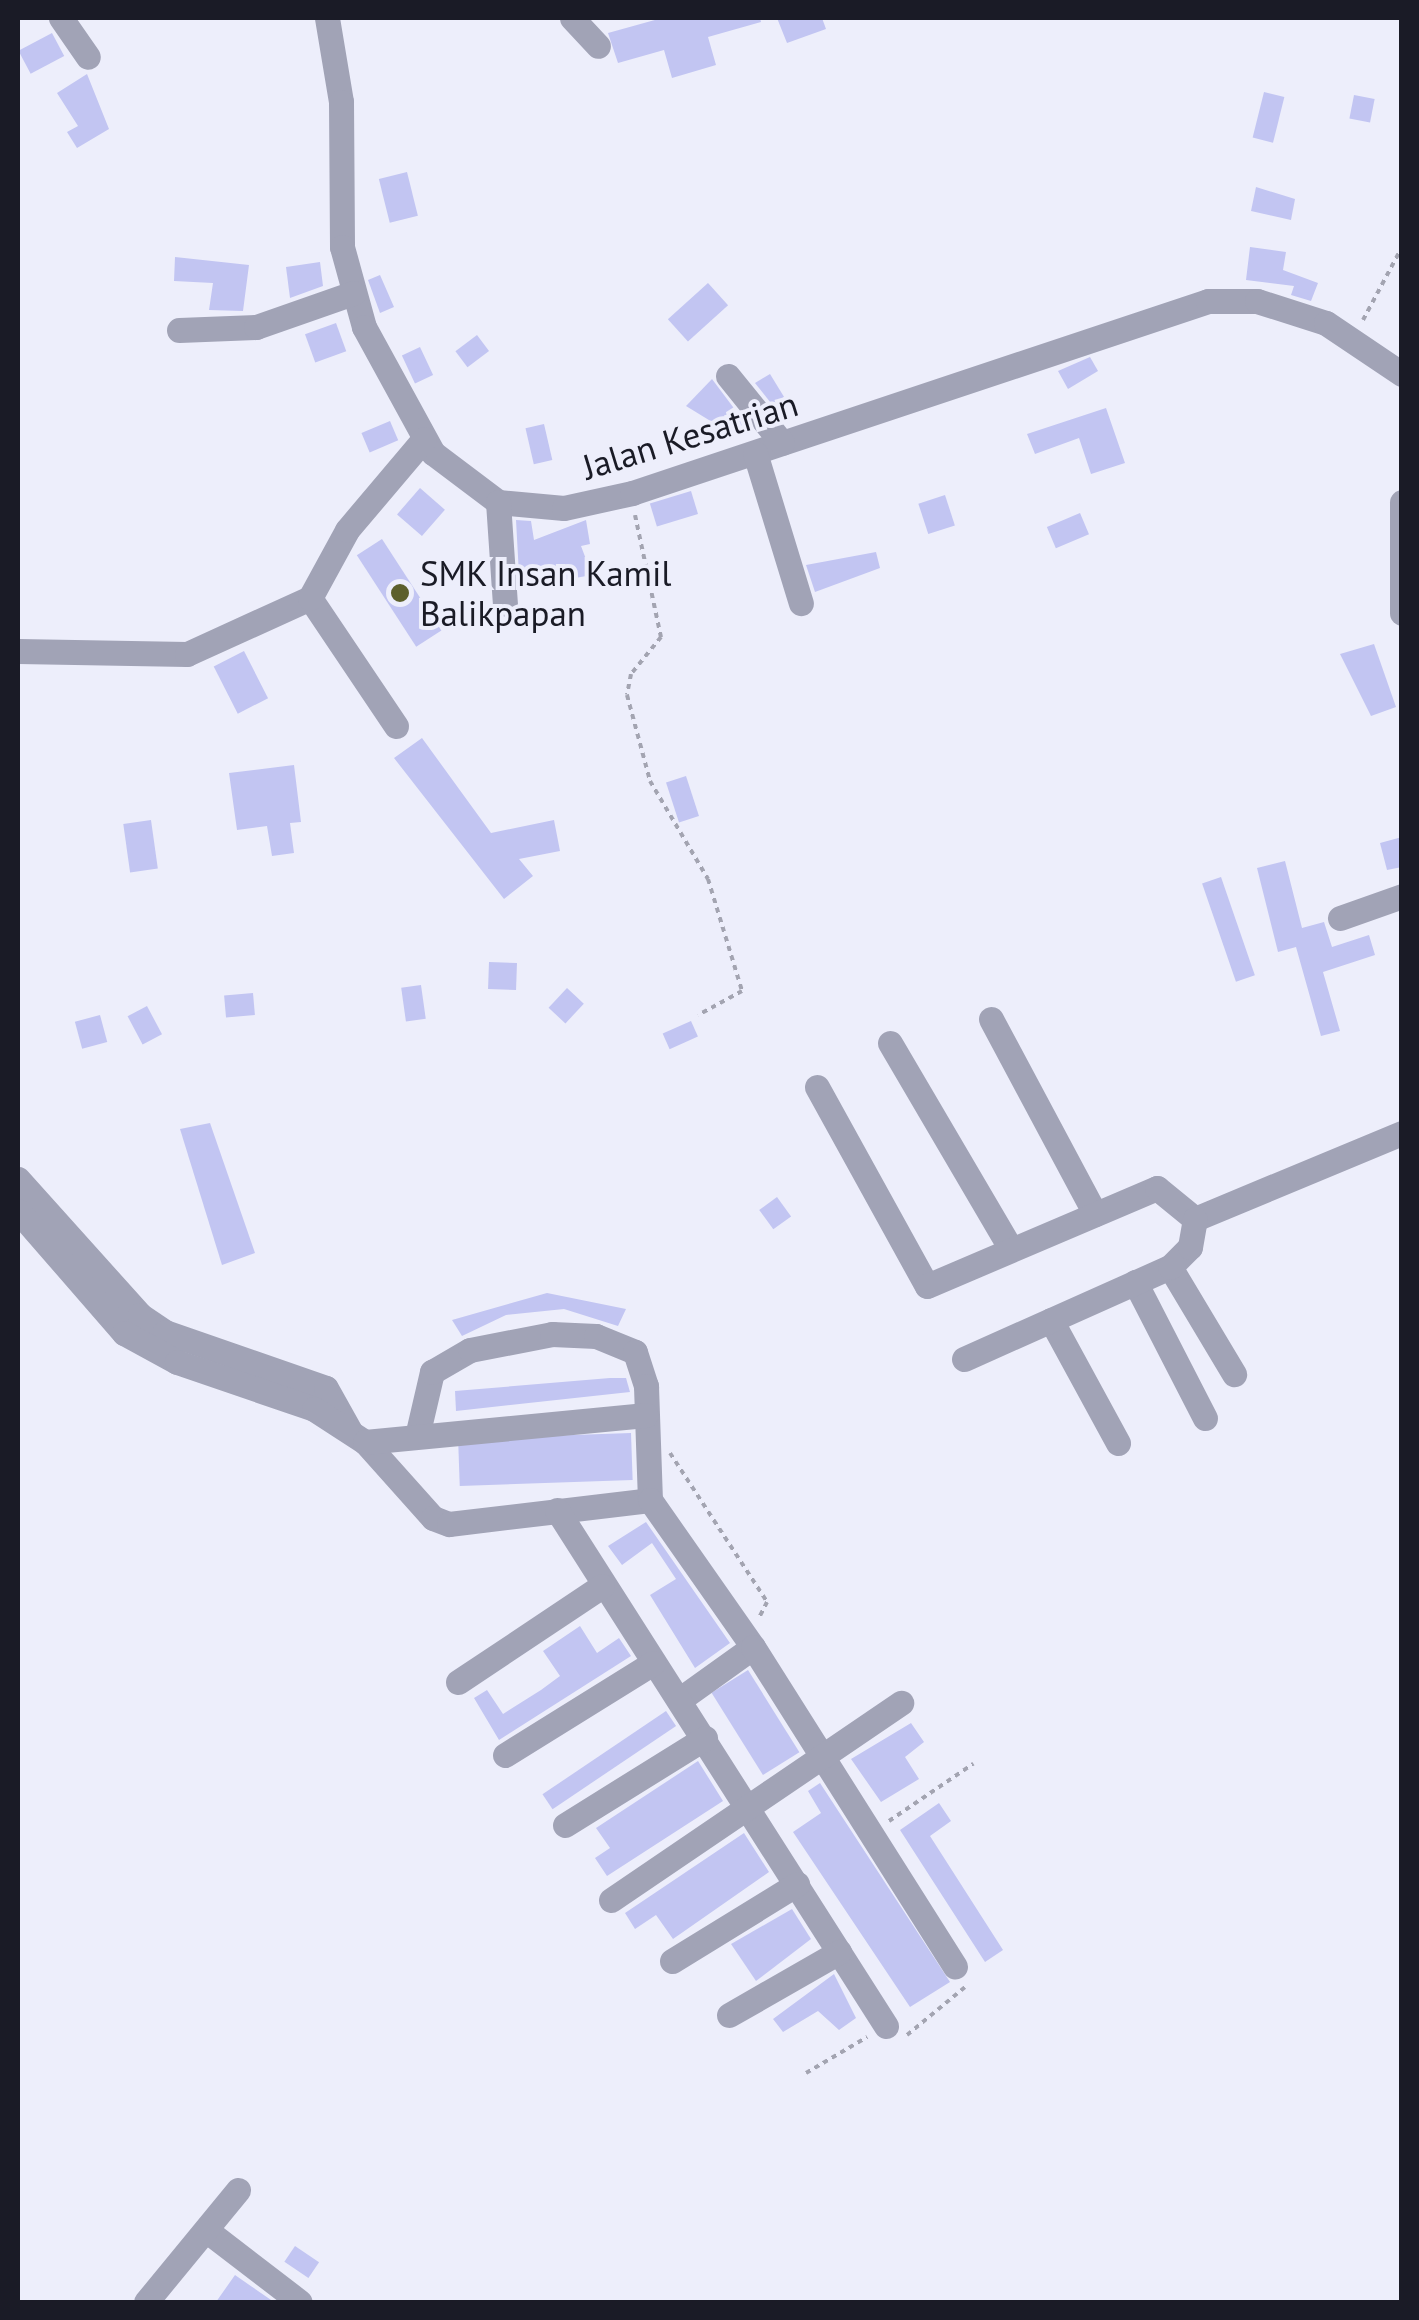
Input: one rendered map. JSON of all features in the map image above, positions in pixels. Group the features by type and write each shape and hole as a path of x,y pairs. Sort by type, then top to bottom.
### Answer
{"street":[{"path":"61,18 88,57"},
{"path":"327,18 353,294 424,439 498,502 505,604"},
{"path":"572,18 598,46"},
{"path":"179,330 256,327 353,294"},
{"name":"Jalan Kesatrian","path":"498,502 564,508 632,493 1208,301 1282,306 1354,338 1402,374"},
{"path":"728,376 782,443"},
{"path":"18,651 186,654 310,598 348,530 424,439"},
{"path":"755,453 801,603"},
{"path":"1402,502 1402,613"},
{"path":"310,598 396,726"},
{"path":"1340,918 1402,896"},
{"path":"991,1018 1096,1214"},
{"path":"890,1044 1011,1250"},
{"path":"816,1087 927,1286 1157,1188 1195,1219"},
{"path":"1195,1219 1402,1133"},
{"path":"18,1179 140,1314 165,1332 326,1388 358,1437 420,1506 449,1524 650,1500"},
{"path":"18,1211 136,1342 358,1437 646,1415"},
{"path":"964,1359 1170,1266 1190,1247 1195,1219"},
{"path":"1170,1266 1234,1374"},
{"path":"1135,1282 1205,1418"},
{"path":"1050,1320 1118,1443"},
{"path":"418,1432 426,1385 449,1360 552,1334 635,1352 646,1415 650,1500 751,1644 868,1835 955,1967"},
{"path":"557,1510 886,2026"},
{"path":"458,1682 602,1586"},
{"path":"679,1700 751,1644"},
{"path":"505,1755 653,1663"},
{"path":"611,1900 901,1702"},
{"path":"565,1825 705,1738"},
{"path":"672,1961 797,1884"},
{"path":"729,2015 840,1952"},
{"path":"146,2302 238,2190"},
{"path":"206,2230 300,2302"}],"path":[{"path":"1354,338 1402,247"},
{"path":"632,493 661,637 630,674 628,695 650,781 708,879 742,985 735,1001 698,1014"},
{"path":"666,1446 766,1602 751,1644"},
{"path":"868,1835 974,1764"},
{"path":"806,2073 886,2026 910,2035 967,1986 955,1967"}],"building":[{"path":"662,18 760,18 761,22 708,37 716,65 672,78 664,50 618,63 608,33"},
{"path":"777,18 822,18 826,29 787,43"},
{"path":"52,33 64,56 31,74 18,51"},
{"path":"87,74 109,129 77,148 67,132 78,126 57,93"},
{"path":"1264,92 1284,97 1273,143 1253,138"},
{"path":"1354,95 1375,99 1370,123 1349,119"},
{"path":"407,172 418,216 390,223 379,179"},
{"path":"1256,187 1295,199 1291,220 1251,211"},
{"path":"1250,247 1286,252 1283,270 1318,283 1311,301 1291,295 1294,286 1246,280"},
{"path":"175,257 249,265 243,311 209,310 213,283 174,281"},
{"path":"320,262 323,286 290,298 286,267"},
{"path":"380,275 394,307 380,313 368,280"},
{"path":"708,283 728,305 688,341 668,319"},
{"path":"336,323 346,351 315,362 305,334"},
{"path":"477,335 489,351 467,367 455,351"},
{"path":"420,347 433,375 415,384 402,355"},
{"path":"1090,357 1098,371 1068,389 1058,371"},
{"path":"770,374 789,405 778,412 755,383"},
{"path":"712,379 745,423 735,436 686,406"},
{"path":"1106,408 1125,463 1091,474 1079,438 1035,454 1027,434"},
{"path":"390,421 398,440 370,452 361,433"},
{"path":"544,424 552,460 534,464 525,428"},
{"path":"420,488 445,510 422,536 397,514"},
{"path":"691,491 698,514 657,527 650,504"},
{"path":"945,495 955,525 928,534 918,504"},
{"path":"1080,513 1089,534 1056,548 1047,527"},
{"path":"516,520 531,521 534,540 586,520 590,544 581,546 592,575 541,584 540,572 519,575"},
{"name":"SMK Insan Kamil Balikpapan","path":"382,539 441,630 416,647 357,555"},
{"path":"876,552 880,568 815,592 806,565"},
{"path":"1374,644 1396,707 1371,716 1340,654"},
{"path":"244,651 268,698 238,714 214,666"},
{"path":"422,738 491,833 554,820 560,851 519,859 533,876 504,899 394,758"},
{"path":"294,765 301,822 290,823 294,853 272,856 267,826 237,830 229,773"},
{"path":"686,776 699,816 679,822 666,782"},
{"path":"151,820 158,869 130,872 123,824"},
{"path":"1402,837 1402,867 1387,870 1380,843"},
{"path":"1285,861 1302,928 1324,922 1332,947 1369,935 1375,955 1323,972 1340,1031 1321,1036 1296,947 1278,952 1257,868"},
{"path":"1221,877 1255,975 1236,982 1202,884"},
{"path":"489,962 517,963 516,990 488,989"},
{"path":"421,985 426,1019 406,1021 401,988"},
{"path":"567,988 584,1004 565,1023 549,1008"},
{"path":"253,993 255,1015 226,1017 224,996"},
{"path":"147,1006 162,1034 143,1045 128,1016"},
{"path":"100,1015 107,1042 82,1049 75,1022"},
{"path":"691,1021 698,1037 670,1049 663,1034"},
{"path":"210,1123 255,1253 222,1265 180,1129"},
{"path":"777,1197 791,1216 773,1229 759,1210"},
{"path":"547,1293 626,1309 618,1326 564,1309 506,1315 462,1336 452,1320"},
{"path":"626,1378 630,1392 456,1411 455,1391"},
{"path":"631,1433 633,1480 460,1486 458,1439"},
{"path":"646,1522 730,1643 695,1668 650,1595 676,1579 652,1543 622,1565 608,1546"},
{"path":"580,1626 597,1653 619,1638 631,1656 499,1740 474,1698 487,1690 503,1714 541,1690 560,1676 543,1651"},
{"path":"748,1670 799,1752 763,1775 712,1693"},
{"path":"666,1711 676,1726 553,1809 542,1794"},
{"path":"911,1723 924,1742 905,1757 919,1779 881,1802 851,1759"},
{"path":"698,1761 723,1801 607,1876 595,1858 610,1848 596,1828"},
{"path":"820,1783 950,1982 910,2007 793,1832 821,1813 808,1791"},
{"path":"939,1803 951,1821 930,1836 1003,1950 985,1962 900,1830"},
{"path":"744,1833 769,1872 673,1939 656,1915 635,1929 625,1913"},
{"path":"792,1909 811,1939 756,1981 731,1944"},
{"path":"834,1974 856,2018 839,2030 818,2011 783,2032 773,2019"},
{"path":"295,2246 319,2262 308,2278 284,2262"},
{"path":"235,2275 258,2291 274,2302 216,2302"}],"place":[{"name":"SMK Insan Kamil Balikpapan","path":"400,593"}]}
